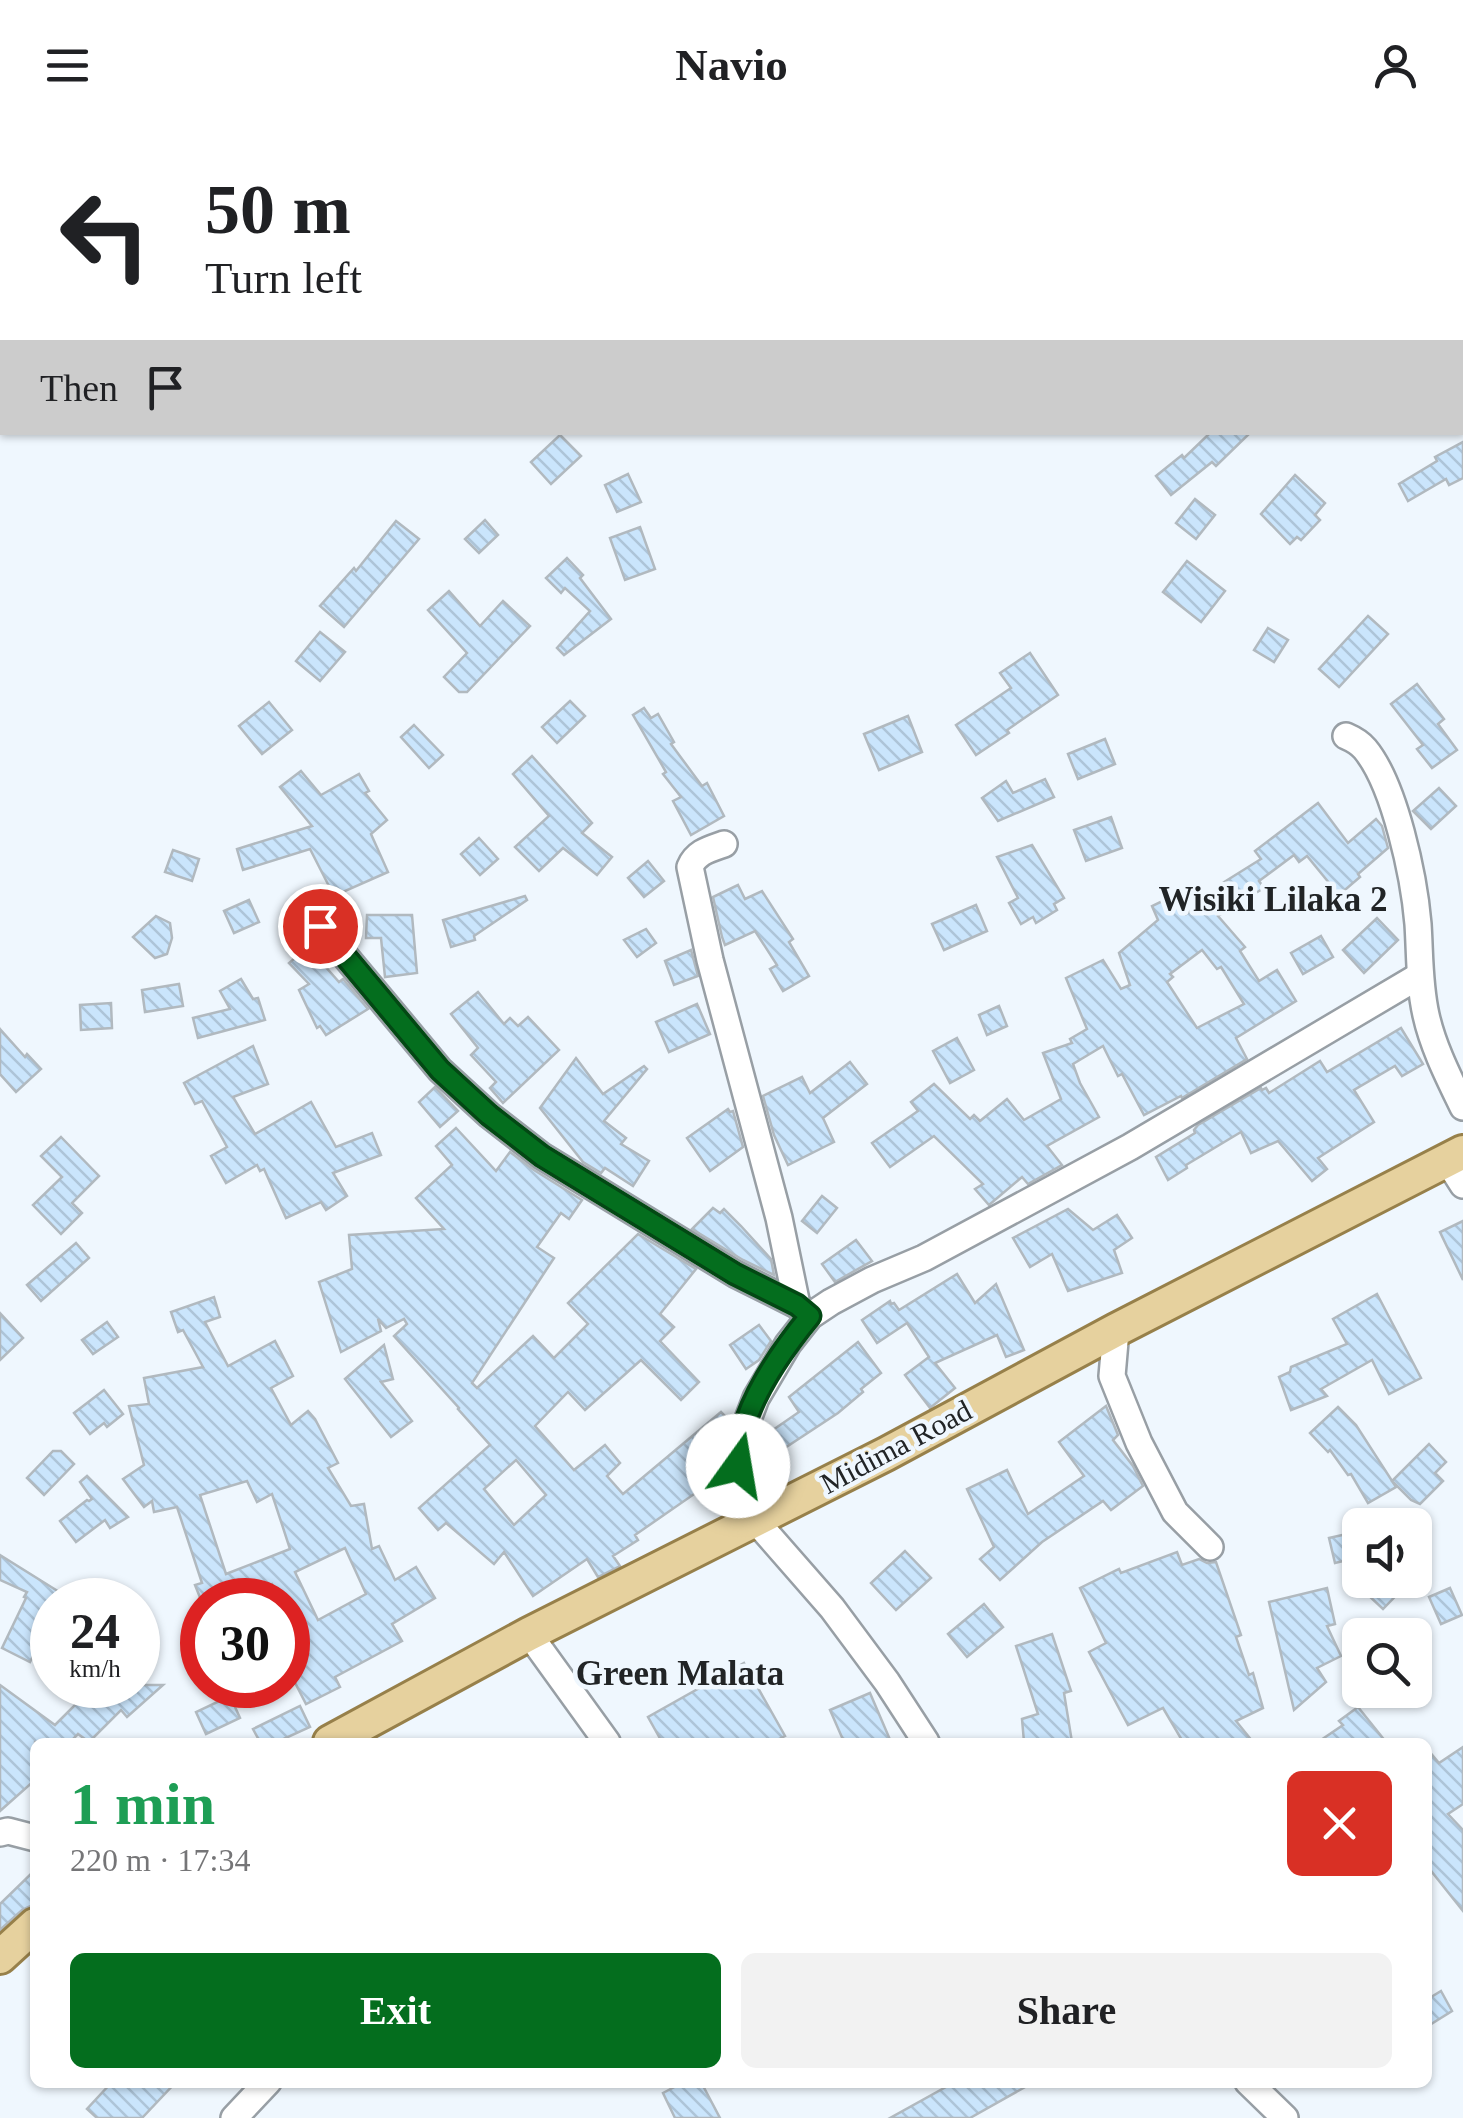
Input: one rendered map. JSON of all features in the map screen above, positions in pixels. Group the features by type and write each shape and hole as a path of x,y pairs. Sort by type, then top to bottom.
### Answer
{"main road":[{"name":"Midima Road","path":"337,1738 529,1634 886,1454 1116,1330 1458,1166"},
{"path":"0,1957 30,1930"}],"street":[{"path":"1346,736 1364,748 1379,771 1403,841 1418,918 1419,976 1426,1018 1463,1107"},
{"path":"724,844 700,853 690,866 710,960 804,1311 756,1398 738,1448 738,1466 755,1520 832,1608 923,1738"},
{"path":"320,926 440,1070 489,1115 542,1156 735,1274 804,1311"},
{"path":"804,1311 924,1258 1130,1147 1419,976"},
{"path":"1116,1330 1112,1376 1139,1443 1174,1512 1210,1547"},
{"path":"529,1634 604,1738"},
{"path":"0,1833 30,1837"},
{"path":"234,2118 262,2088"},
{"path":"1254,2088 1285,2118"}],"building":[{"path":"560,435 581,456 551,484 531,462"},
{"path":"1208,435 1248,435 1216,466 1212,462 1171,495 1156,476 1182,455 1184,458"},
{"path":"1463,442 1463,478 1449,485 1446,479 1408,501 1399,484"},
{"path":"628,474 641,502 617,512 605,485"},
{"path":"1295,475 1325,503 1315,515 1320,520 1301,540 1297,537 1290,544 1261,514"},
{"path":"1195,499 1215,515 1196,539 1176,523"},
{"path":"485,520 498,535 479,553 465,539"},
{"path":"396,521 419,539 344,627 320,606 354,568 356,571"},
{"path":"640,527 655,569 625,580 610,538"},
{"path":"567,558 583,575 580,578 611,619 564,655 557,648 590,611 565,588 561,593 546,578"},
{"path":"1187,561 1225,591 1201,622 1163,592"},
{"path":"449,591 480,626 503,601 530,626 467,692 459,692 444,677 467,653 428,610"},
{"path":"1368,616 1388,634 1339,687 1319,669"},
{"path":"1268,628 1288,640 1274,662 1254,650"},
{"path":"320,632 345,652 320,681 296,661"},
{"path":"1030,653 1058,695 976,755 956,725 1011,688 1000,673"},
{"path":"1417,684 1444,719 1438,724 1457,750 1432,768 1417,749 1423,745 1391,704"},
{"path":"570,701 585,716 557,743 542,727"},
{"path":"269,702 292,730 262,754 239,726"},
{"path":"644,708 651,718 658,714 674,742 671,744 702,786 707,783 724,816 691,835 673,801 681,797 663,774 666,772 633,715"},
{"path":"908,716 922,752 879,770 864,734"},
{"path":"414,725 443,755 429,768 401,737"},
{"path":"1105,739 1115,764 1078,779 1068,754"},
{"path":"532,756 592,823 582,833 612,857 597,875 563,848 539,871 515,847 549,816 513,774"},
{"path":"301,771 321,795 359,774 369,791 365,793 387,820 371,834 388,872 334,896 310,849 243,870 237,849 312,826 280,787"},
{"path":"1045,779 1054,797 998,821 982,798 1006,781 1013,793"},
{"path":"1439,788 1456,806 1431,829 1413,811"},
{"path":"1318,803 1348,843 1376,819 1388,848 1339,895 1307,856 1299,862 1294,855 1259,881 1264,888 1218,916 1245,947 1240,951 1259,981 1277,970 1296,1001 1236,1038 1247,1059 1182,1098 1144,1115 1103,1046 1073,1064 1099,1117 1047,1146 1062,1165 1028,1184 1022,1177 989,1205 975,1189 983,1184 934,1136 890,1167 872,1143 918,1111 911,1102 934,1084 970,1119 974,1115 980,1121 1007,1099 1024,1120 1061,1099 1043,1053 1072,1043 1070,1039 1087,1029 1066,978 1103,960 1121,989 1130,985 1119,953 1158,920 1152,906 1177,894 1186,914 1221,884 1261,859 1255,851","holes":["1202,950 1217,969 1221,967 1244,1004 1197,1028 1167,982 1173,977 1170,974"]},
{"path":"1111,817 1122,848 1086,861 1074,830"},
{"path":"479,838 498,859 480,875 461,854"},
{"path":"1032,845 1064,898 1054,904 1057,910 1036,923 1033,917 1021,924 1009,903 1018,898 997,857"},
{"path":"173,850 199,859 192,881 165,872"},
{"path":"648,861 664,881 644,897 628,878"},
{"path":"738,885 745,899 762,891 793,939 789,942 809,976 783,991 770,969 777,965 755,931 725,945 713,897"},
{"path":"525,896 527,900 474,936 475,940 451,947 443,920"},
{"path":"249,900 259,922 234,933 224,911"},
{"path":"976,905 987,931 944,950 932,924"},
{"path":"367,915 412,915 417,973 385,977 381,938 366,938"},
{"path":"156,916 170,923 172,938 167,954 155,958 133,937"},
{"path":"1377,918 1398,940 1364,973 1343,950"},
{"path":"646,929 656,943 637,957 624,940"},
{"path":"1321,936 1333,957 1303,974 1291,953"},
{"path":"308,947 368,1009 326,1035 320,1026 317,1028 299,990 309,984 289,963"},
{"path":"691,950 698,976 674,985 665,961"},
{"path":"241,979 253,999 258,998 265,1020 198,1038 193,1018 230,1009 220,991"},
{"path":"179,984 183,1006 145,1012 142,990"},
{"path":"478,992 504,1024 510,1018 518,1026 528,1017 559,1050 503,1103 490,1088 496,1082 471,1055 478,1048 451,1014"},
{"path":"111,1003 112,1028 81,1030 80,1005"},
{"path":"697,1004 710,1034 669,1052 656,1022"},
{"path":"999,1006 1007,1026 987,1035 979,1015"},
{"path":"1401,1028 1423,1064 1402,1076 1395,1066 1354,1090 1374,1122 1318,1158 1327,1169 1312,1181 1278,1141 1251,1153 1241,1132 1168,1180 1156,1157 1195,1133 1198,1125 1261,1088 1269,1093 1320,1061 1327,1072"},
{"path":"0,1029 41,1069 16,1092 0,1074"},
{"path":"957,1038 974,1070 950,1083 933,1051"},
{"path":"253,1046 268,1084 233,1097 255,1134 311,1102 336,1147 372,1133 381,1155 333,1173 347,1196 326,1210 321,1202 286,1218 264,1169 260,1171 257,1165 226,1183 211,1156 227,1147 202,1101 195,1104 184,1083"},
{"path":"576,1058 603,1094 644,1066 647,1069 604,1121 626,1138 621,1144 649,1161 633,1186 605,1168 601,1173 583,1162 540,1108"},
{"path":"850,1062 867,1084 823,1118 834,1142 788,1165 763,1096 802,1077 810,1093"},
{"path":"435,1087 458,1111 440,1127 419,1102"},
{"path":"728,1109 733,1111 743,1147 710,1171 687,1138"},
{"path":"456,1128 496,1171 510,1152 582,1200 569,1219 561,1213 537,1247 554,1258 472,1383 477,1388 533,1336 554,1358 588,1324 568,1303 638,1234 696,1269 660,1314 674,1327 660,1341 699,1382 681,1400 641,1360 585,1410 568,1392 535,1426 574,1470 605,1445 620,1463 607,1476 623,1494 721,1412 730,1421 721,1445 687,1468 700,1490 635,1535 638,1540 613,1556 620,1566 598,1577 587,1559 533,1596 504,1552 494,1564 446,1523 438,1530 419,1508 490,1445 394,1336 407,1324 404,1319 386,1328 378,1319 381,1331 341,1352 319,1282 352,1269 349,1235 444,1229 416,1198 452,1165 436,1146","holes":["516,1460 546,1495 514,1525 484,1489"]},
{"path":"61,1137 99,1176 72,1203 82,1213 61,1234 33,1205 62,1177 41,1156"},
{"path":"822,1196 837,1208 817,1233 802,1221"},
{"path":"713,1208 720,1213 724,1209 741,1226 771,1259 774,1275 692,1229"},
{"path":"1068,1209 1093,1230 1117,1215 1132,1238 1114,1250 1122,1273 1068,1291 1052,1254 1030,1267 1013,1238"},
{"path":"1463,1221 1463,1280 1440,1232"},
{"path":"856,1240 872,1261 835,1282 822,1264"},
{"path":"76,1243 89,1258 41,1301 27,1285"},
{"path":"957,1274 975,1303 996,1284 1024,1350 1006,1357 997,1335 935,1363 955,1388 930,1408 905,1375 929,1357 907,1323 877,1343 862,1320 890,1301 899,1310"},
{"path":"1377,1294 1421,1378 1389,1394 1372,1360 1321,1389 1327,1396 1291,1410 1279,1377 1290,1372 1291,1367 1347,1344 1333,1319"},
{"path":"214,1297 220,1317 205,1322 228,1366 275,1341 293,1376 271,1388 291,1425 308,1411 315,1419 338,1463 328,1468 351,1506 364,1504 372,1549 379,1546 395,1580 416,1567 435,1598 392,1624 402,1641 335,1677 340,1687 310,1702 310,1603 318,1620 366,1594 345,1548 295,1572 298,1578 200,1578 177,1507 154,1512 152,1501 144,1507 123,1479 144,1465 129,1406 149,1404 144,1378 203,1367 183,1330 178,1332 171,1312","holes":["247,1481 257,1502 272,1494 290,1549 226,1574 200,1495"]},
{"path":"0,1313 23,1338 0,1360"},
{"path":"107,1322 118,1337 93,1354 82,1340"},
{"path":"759,1325 771,1341 759,1360 746,1369 730,1345"},
{"path":"858,1342 881,1373 838,1413 756,1467 753,1451 757,1441 799,1412 789,1397"},
{"path":"384,1345 393,1379 381,1382 412,1421 391,1437 345,1379"},
{"path":"104,1390 123,1414 90,1434 74,1413"},
{"path":"1106,1406 1118,1435 1113,1440 1143,1486 1111,1510 1103,1501 1042,1542 1000,1580 980,1559 994,1547 967,1489 1007,1470 1028,1514 1084,1476 1059,1442"},
{"path":"1338,1407 1356,1425 1396,1487 1368,1503 1351,1474 1310,1433"},
{"path":"1429,1444 1446,1462 1435,1473 1443,1481 1420,1504 1392,1481"},
{"path":"53,1451 61,1451 74,1464 44,1495 27,1478"},
{"path":"87,1476 128,1517 110,1528 105,1520 76,1542 60,1521 92,1499 80,1482"},
{"path":"1342,1535 1342,1561 1335,1563 1329,1538"},
{"path":"905,1551 931,1578 896,1610 871,1583"},
{"path":"1177,1552 1182,1565 1199,1559 1216,1562 1241,1635 1236,1637 1249,1675 1253,1673 1263,1708 1236,1721 1250,1738 1181,1738 1163,1708 1128,1725 1089,1652 1106,1643 1080,1588 1119,1569 1121,1573"},
{"path":"0,1555 37,1578 30,1578 30,1662 2,1648 27,1592 0,1580"},
{"path":"1327,1588 1335,1624 1327,1626 1341,1656 1317,1668 1326,1682 1294,1710 1269,1602"},
{"path":"1450,1588 1462,1615 1441,1624 1429,1598"},
{"path":"1371,1598 1394,1598 1383,1609"},
{"path":"984,1604 1003,1627 967,1657 948,1634"},
{"path":"1052,1634 1071,1691 1064,1693 1071,1738 1024,1738 1022,1719 1038,1714 1016,1646"},
{"path":"744,1663 785,1736 660,1738 648,1717"},
{"path":"0,1685 55,1725 72,1708 137,1708 127,1717 121,1710 93,1738 78,1734 74,1738 30,1738 30,1784 0,1811"},
{"path":"870,1693 889,1738 842,1738 830,1710"},
{"path":"204,1708 235,1708 240,1718 206,1734 196,1712"},
{"path":"296,1708 301,1708 310,1727 286,1738 258,1738 253,1729"},
{"path":"1359,1708 1383,1738 1324,1738 1343,1725 1339,1721"},
{"path":"1463,1747 1463,1804 1448,1814 1463,1830 1463,1911 1432,1872 1432,1755 1439,1763"},
{"path":"30,1875 30,1906 0,1930 0,1904"},
{"path":"1441,1991 1452,2011 1432,2024 1432,1997"},
{"path":"106,2088 170,2088 142,2118 97,2118 87,2109"},
{"path":"673,2088 704,2088 720,2118 675,2118 663,2093"},
{"path":"944,2088 1023,2088 970,2118 890,2118"}],"district":[{"name":"Wisiki Lilaka 2","path":"1273,899"},
{"name":"Green Malata","path":"680,1673"}],"route":[{"path":"320,926 440,1070 489,1115 542,1156 810,1316 756,1398 738,1448 738,1466"}]}
